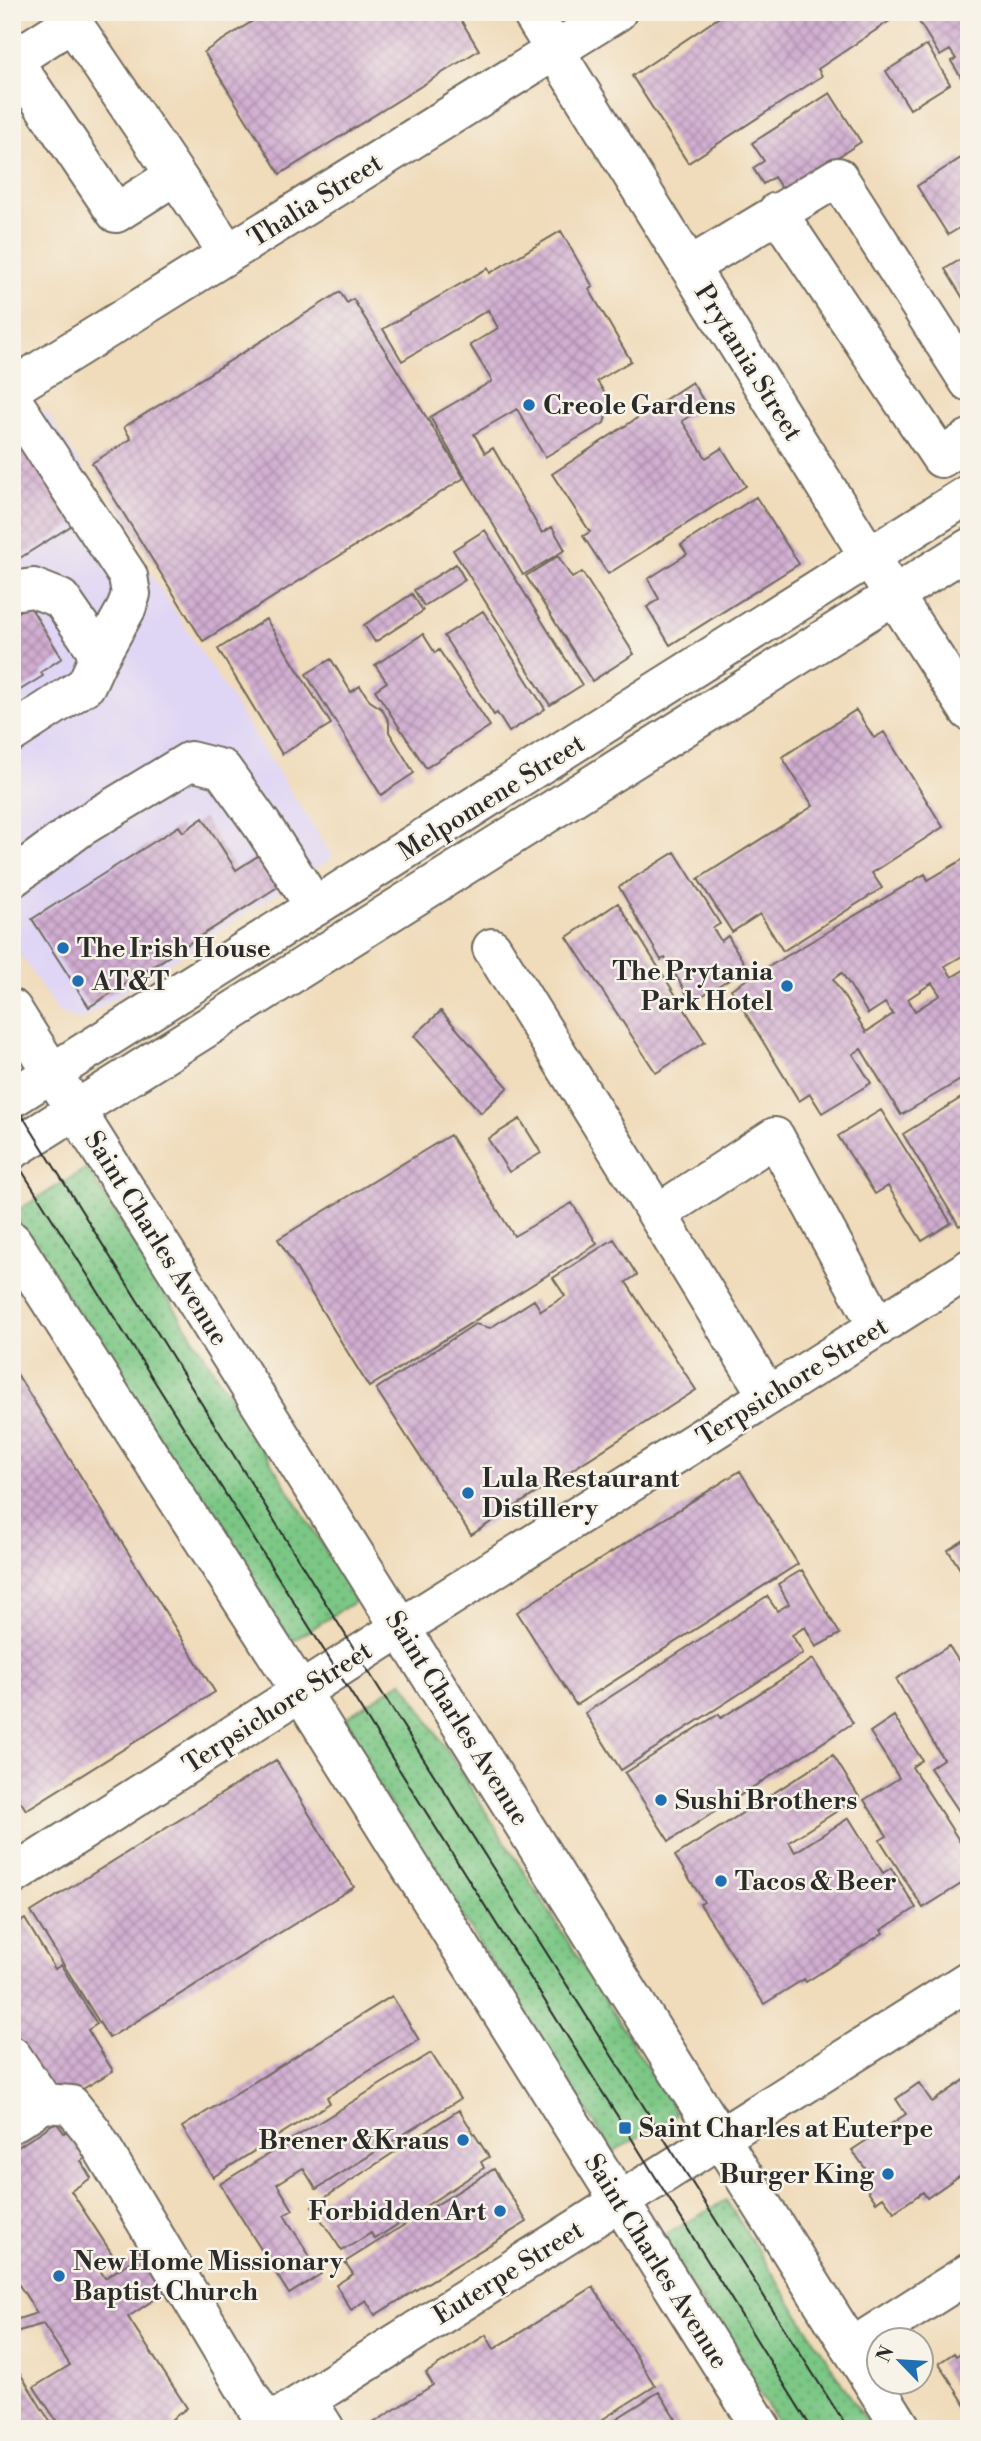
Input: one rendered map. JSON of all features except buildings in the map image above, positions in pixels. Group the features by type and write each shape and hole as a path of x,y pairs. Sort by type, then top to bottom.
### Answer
{"street":[{"name":"Prytania Street","path":"531,12 870,558 969,711"},
{"name":"Thalia Street","path":"12,388 617,12"},
{"path":"174,176 116,213 13,60 71,17 174,176 228,253"},
{"path":"690,267 838,177 969,382"},
{"path":"777,212 941,458 969,439"},
{"path":"12,400 128,576 131,594 127,609 86,685 12,733"},
{"name":"Melpomene Street","path":"12,1098 969,494"},
{"name":"Melpomene Street","path":"12,1150 969,548"},
{"path":"12,591 33,588 61,599 95,648 97,661"},
{"path":"12,878 81,827 190,761 222,769 315,907"},
{"path":"492,948 768,1396"},
{"name":"Saint Charles Avenue","path":"12,1009 402,1627 718,2138 902,2429"},
{"path":"657,1214 775,1137 878,1326"},
{"name":"Saint Charles Avenue","path":"12,1241 300,1692 762,2429"},
{"name":"Terpsichore Street","path":"12,1876 969,1269"},
{"name":"Euterpe Street","path":"264,2427 316,2414 619,2201 969,1980"},
{"path":"12,2056 44,2103"},
{"path":"12,2123 44,2103 71,2105 92,2132 264,2427"},
{"path":"851,2348 969,2273"}],"shaded area":[{"path":"46,411 333,857 81,1020 58,1012 12,942 12,432"}],"green space":[{"path":"87,1168 357,1600 291,1642 13,1213"},
{"path":"403,1681 677,2114 613,2152 338,1723"},
{"path":"726,2200 871,2429 782,2429 660,2238"}],"tram line":[{"path":"12,1099 358,1655 848,2429"},
{"path":"12,1155 812,2429"}],"place":[{"name":"Creole Gardens","path":"529,405"},
{"name":"The Irish House","path":"63,948"},
{"name":"AT&T","path":"78,981"},
{"name":"The Prytania Park Hotel","path":"787,986"},
{"name":"Lula Restaurant Distillery","path":"468,1493"},
{"name":"Sushi Brothers","path":"661,1800"},
{"name":"Tacos & Beer","path":"721,1881"},
{"name":"Saint Charles at Euterpe","path":"625,2128"},
{"name":"Brener &Kraus","path":"463,2140"},
{"name":"Burger King","path":"888,2174"},
{"name":"Forbidden Art","path":"500,2211"},
{"name":"New Home Missionary Baptist Church","path":"59,2276"}]}
